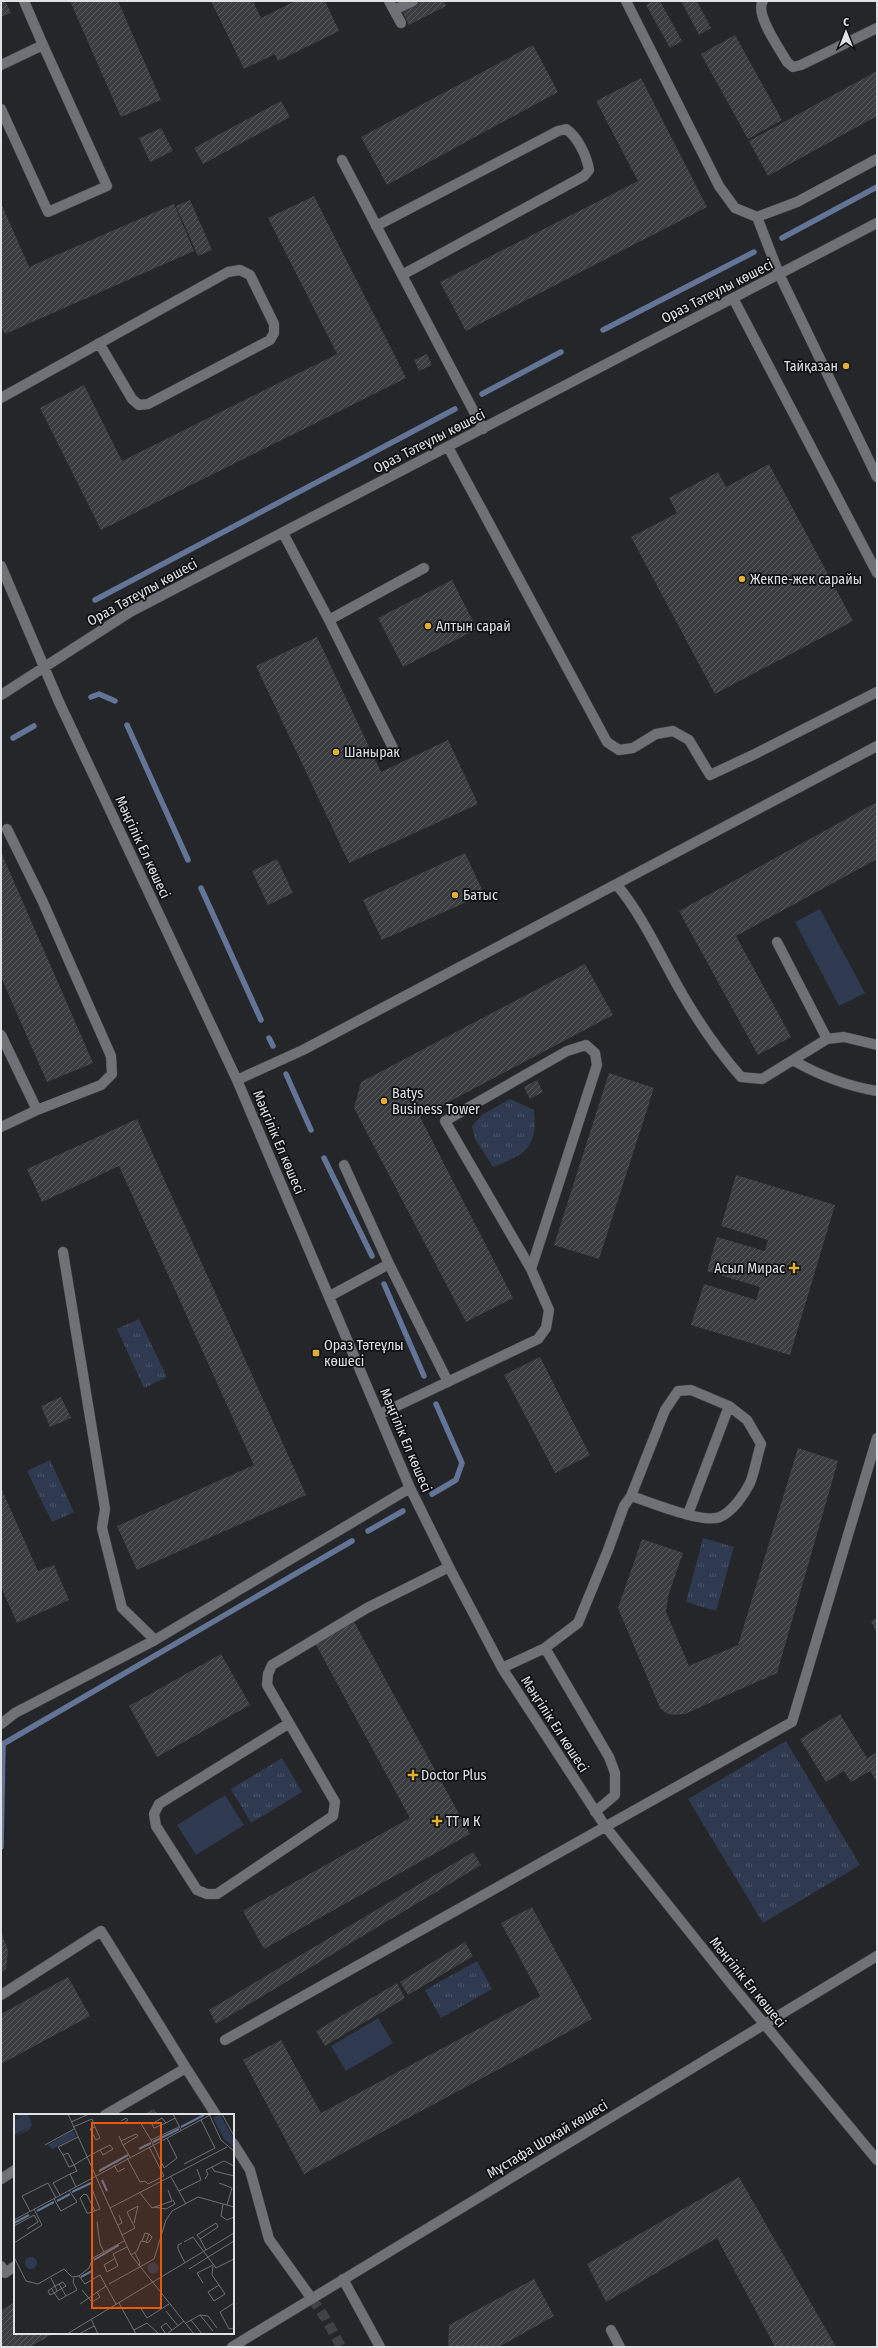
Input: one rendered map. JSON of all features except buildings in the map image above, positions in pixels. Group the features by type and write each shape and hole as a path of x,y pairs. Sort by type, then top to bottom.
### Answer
{"street":[{"path":"1,109 48,212 107,186 24,1"},
{"path":"401,23 392,6 413,1"},
{"path":"626,1 719,186 735,208 757,217 797,202 877,159"},
{"path":"763,1 761,5 761,15 787,62 793,67 801,65 877,28"},
{"path":"1,65 43,46"},
{"path":"376,226 558,131 566,129 572,133 588,162 589,170 584,176 402,275"},
{"path":"342,160 482,429"},
{"path":"757,217 779,274 877,478"},
{"name":"Ораз Тәтеұлы көшесі","path":"1,695 130,612 877,223"},
{"path":"1,398 99,343 228,272 240,270 250,275 274,324 274,334 270,340 148,404 139,405 132,399 99,343"},
{"path":"733,298 877,573"},
{"path":"448,447 607,742 618,750 633,748 656,734 673,731 689,740 710,775 756,754 877,692"},
{"path":"283,533 329,620 393,748"},
{"name":"Мәңгілік Ел көшесі","path":"1,566 44,668 237,1080 330,1296 410,1488 449,1567 502,1668 605,1826 877,2160"},
{"path":"329,620 424,568"},
{"path":"237,1080 303,1050 877,746"},
{"path":"1,1127 37,1110 102,1085 112,1074 111,1056 42,900 7,829"},
{"path":"617,885 634,906 684,997 717,1050 741,1077 762,1079 794,1061 827,1039 844,1036 877,1045"},
{"path":"777,942 827,1039"},
{"path":"1,1035 37,1110"},
{"path":"380,1414 538,1339 546,1328 549,1310 531,1269 445,1121 567,1051 586,1045 595,1053 597,1065 531,1269"},
{"path":"794,1061 824,1078 856,1088 877,1091"},
{"path":"344,1165 389,1264 448,1382"},
{"path":"63,1252 105,1509 102,1528 122,1608 155,1640"},
{"path":"330,1296 389,1264"},
{"path":"502,1668 545,1648 578,1623 608,1550 624,1506 631,1496 665,1410 678,1391 691,1390 729,1406 747,1420 761,1444 750,1482 733,1508 719,1517 704,1518 631,1496"},
{"path":"688,1514 729,1406"},
{"path":"225,2040 792,1722 877,1438"},
{"path":"1,1724 15,1713 155,1640 410,1488"},
{"path":"288,1724 159,1804 154,1814 156,1826 197,1890 207,1894 217,1894 333,1816 335,1802 288,1724 267,1684 268,1674 272,1665 367,1608 449,1567"},
{"path":"545,1648 609,1757 615,1773 614,1795 595,1812"},
{"path":"1,1995 102,1931 215,2114"},
{"name":"Мұстафа Шоқай көшесі","path":"232,2347 877,1956"},
{"path":"107,2114 186,2068"},
{"path":"234,2145 250,2170 269,2239 312,2299"},
{"path":"1,2179 14,2171"},
{"path":"2,2271 14,2266"},
{"path":"343,2280 380,2347"},
{"path":"611,2330 620,2347"}],"green space":[{"path":"820,909 865,993 839,1006 795,922"},
{"path":"510,1099 534,1110 534,1133 531,1142 521,1154 493,1167 475,1139 472,1126 482,1115"},
{"path":"139,1319 167,1377 144,1388 117,1329"},
{"path":"50,1460 74,1512 52,1522 27,1471"},
{"path":"703,1538 734,1547 716,1611 686,1602"},
{"path":"786,1741 860,1865 763,1923 688,1799"},
{"path":"282,1758 302,1792 251,1823 231,1789"},
{"path":"225,1795 244,1825 196,1855 177,1825"},
{"path":"477,1961 492,1989 441,2018 425,1990"},
{"path":"378,2018 393,2043 346,2071 331,2046"}],"waterway":[{"path":"782,238 877,187"},
{"path":"603,330 754,252"},
{"path":"482,394 561,352"},
{"path":"95,600 455,409"},
{"path":"91,697 99,694 115,701"},
{"path":"127,725 188,860"},
{"path":"13,738 34,726"},
{"path":"201,888 261,1020"},
{"path":"269,1038 273,1046"},
{"path":"286,1074 311,1130"},
{"path":"324,1158 372,1256"},
{"path":"384,1284 424,1376"},
{"path":"432,1494 456,1480 462,1463 436,1404"},
{"path":"368,1531 403,1511"},
{"path":"1,1847 3,1744 352,1541"}],"tunnel":[{"path":"312,2299 326,2319 341,2347"}],"place":[{"name":"Тайқазан","path":"846,366"},
{"name":"Жекпе-жек сарайы","path":"742,579"},
{"name":"Алтын сарай","path":"428,626"},
{"name":"Шанырак","path":"336,752"},
{"name":"Батыс","path":"455,895"},
{"name":"Batys Business Tower","path":"384,1101"},
{"name":"Асыл Мирас","path":"794,1268"},
{"name":"Ораз Тәтеұлы көшесі","path":"316,1353"},
{"name":"Doctor Plus","path":"413,1775"},
{"name":"ТТ и К","path":"437,1821"}]}
